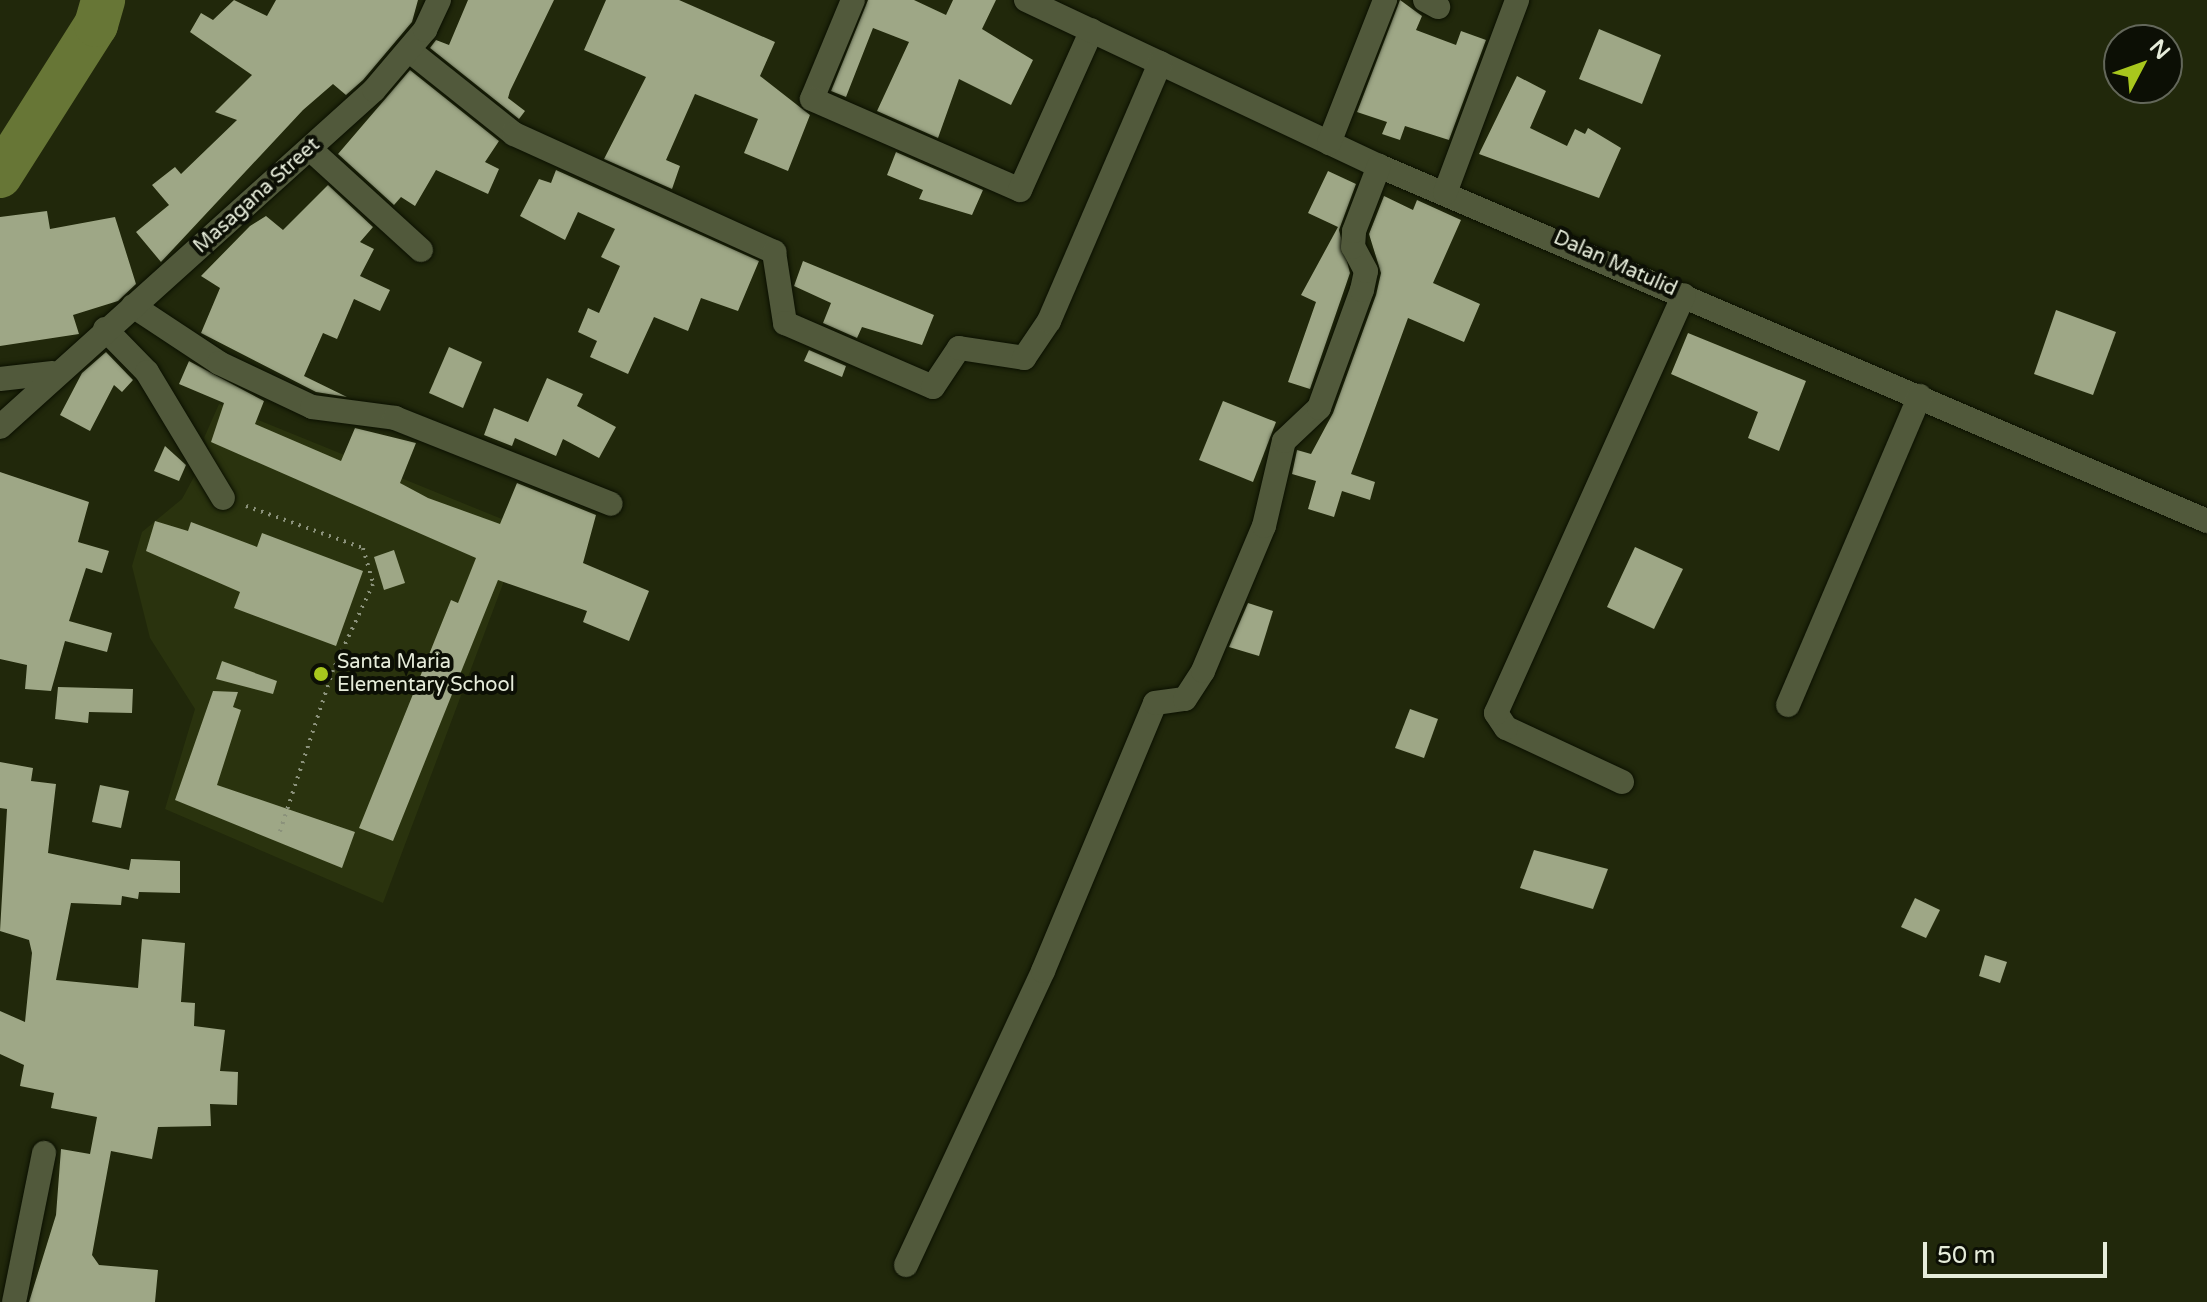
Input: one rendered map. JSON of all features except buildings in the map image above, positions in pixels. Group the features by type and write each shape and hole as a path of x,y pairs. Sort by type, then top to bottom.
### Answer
{"street":[{"name":"Masagana Street","path":"0,427 53,373 310,149 410,51 439,0"},
{"path":"853,0 812,99 1020,190 1092,30"},
{"name":"Dalan Matulid","path":"1026,0 1379,166 2207,521"},
{"path":"1329,143 1385,0"},
{"path":"1445,193 1517,0"},
{"path":"410,51 514,134 774,252 785,323 933,387 959,348 1024,358 1049,321 1160,63"},
{"path":"310,149 421,250"},
{"path":"906,1265 1043,971 1155,703 1185,699 1203,671 1264,526 1284,441 1319,408 1362,290 1366,271 1353,247 1354,231 1379,166"},
{"path":"1622,782 1506,728 1496,713 1684,295"},
{"path":"133,306 219,363 312,407 395,418 611,504"},
{"path":"105,329 147,372 223,498"},
{"path":"0,379 53,373"},
{"path":"1788,705 1920,396"},
{"path":"14,1302 44,1153"}],"path":[{"path":"223,498 363,548 373,584 333,670 279,834"}],"shaded area":[{"name":"Santa Maria Elementary School","path":"219,404 524,528 383,903 165,809 195,709 150,638 132,566 142,532 182,499 209,449 204,438"}],"waterway":[{"path":"0,176 96,25 103,0"}],"place":[{"name":"Santa Maria Elementary School","path":"321,674"}]}
